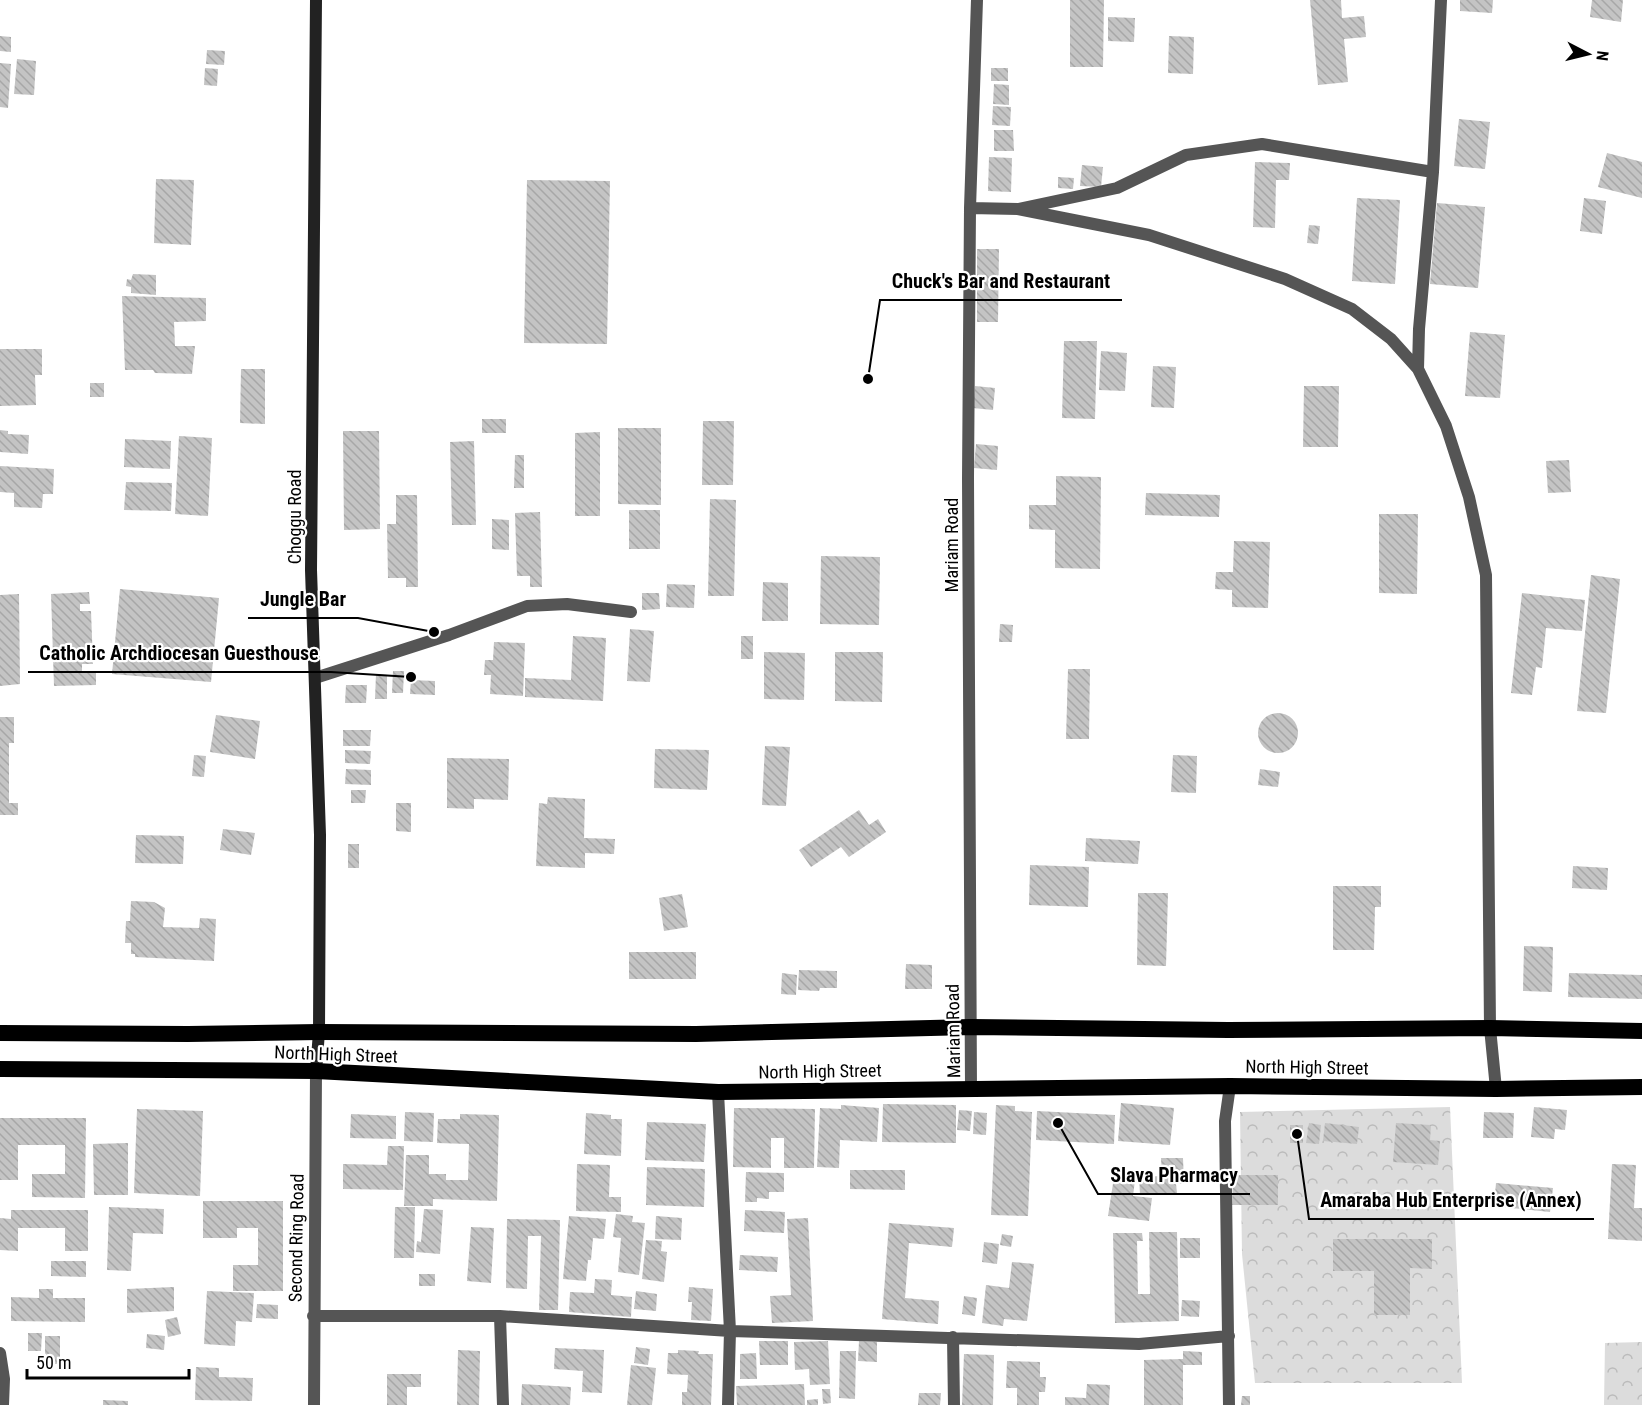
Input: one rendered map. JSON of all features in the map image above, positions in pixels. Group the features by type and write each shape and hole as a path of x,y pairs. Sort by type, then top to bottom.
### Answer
{"highway":[{"name":"North High Street","path":"0,1033 696,1034 970,1027 1228,1030 1490,1028 1642,1031"},
{"name":"North High Street","path":"0,1070 316,1071 718,1092 1230,1086 1642,1088"}],"main road":[{"name":"Choggu Road","path":"316,0 311,558 320,835 319,1032 316,1071"}],"street":[{"name":"Mariam Road","path":"971,1089 968,478 970,208 977,0"},
{"path":"1418,369 1441,0"},
{"path":"1018,209 1117,188 1186,155 1262,144 1432,172"},
{"path":"970,208 1018,209 1149,235 1285,279 1352,309 1391,339 1418,369 1446,426 1466,487 1486,575 1490,1028 1496,1089"},
{"path":"315,678 449,635 527,606 567,604 631,612"},
{"name":"Second Ring Road","path":"314,1405 316,1071"},
{"path":"1229,1405 1230,1336 1225,1121 1230,1086"},
{"path":"718,1092 729,1331 728,1405"},
{"path":"313,1316 500,1316 729,1331 1139,1344 1230,1336"},
{"path":"500,1316 502,1405"},
{"path":"953,1338 954,1405"},
{"path":"0,1353 4,1379 3,1405"}],"green space":[{"path":"1450,1107 1462,1383 1255,1383 1242,1254 1240,1112"},
{"path":"1642,1342 1642,1405 1604,1405 1605,1343"}],"building":[{"path":"1070,0 1104,0 1103,67 1070,67"},
{"path":"1310,0 1341,0 1342,18 1364,16 1366,37 1344,39 1348,82 1318,85"},
{"path":"1460,0 1493,0 1492,13 1460,11"},
{"path":"1592,0 1623,0 1621,22 1590,17"},
{"path":"1108,17 1135,18 1134,42 1108,41"},
{"path":"0,36 11,37 11,52 0,51"},
{"path":"1169,36 1194,37 1193,74 1168,73"},
{"path":"207,50 225,51 224,65 206,64"},
{"path":"17,59 36,61 34,95 14,94"},
{"path":"0,63 11,64 8,108 0,107"},
{"path":"205,68 218,69 217,86 204,85"},
{"path":"991,68 1008,68 1008,81 991,81"},
{"path":"994,84 1009,85 1009,105 993,104"},
{"path":"993,106 1011,107 1010,126 992,125"},
{"path":"1459,119 1490,122 1485,169 1454,166"},
{"path":"994,130 1013,130 1014,151 994,151"},
{"path":"1607,153 1642,162 1642,198 1598,187"},
{"path":"989,157 1012,158 1011,192 988,191"},
{"path":"1255,162 1290,163 1289,180 1276,180 1275,228 1253,227"},
{"path":"1082,165 1103,167 1101,187 1080,186"},
{"path":"1058,177 1074,178 1073,189 1058,188"},
{"path":"156,179 194,180 191,245 154,243"},
{"path":"527,180 610,181 607,344 524,343"},
{"path":"1357,198 1400,200 1395,284 1352,281"},
{"path":"1584,198 1606,201 1602,234 1580,231"},
{"path":"1437,203 1485,207 1478,288 1430,284"},
{"path":"1309,225 1320,226 1318,244 1307,243"},
{"path":"977,249 999,249 998,322 977,322"},
{"path":"133,274 156,275 156,295 131,293 131,287 126,286 127,279 131,280"},
{"path":"122,296 206,298 206,321 174,322 175,346 195,346 192,374 125,370"},
{"path":"1470,332 1505,335 1500,398 1465,396"},
{"path":"1064,341 1097,341 1095,419 1062,418"},
{"path":"0,349 42,349 42,375 35,375 36,405 0,406"},
{"path":"1101,351 1127,353 1125,391 1099,390"},
{"path":"1153,366 1176,367 1174,408 1151,407"},
{"path":"241,369 265,369 265,424 240,423"},
{"path":"90,383 104,383 104,397 90,397"},
{"path":"975,386 995,388 993,410 973,408"},
{"path":"1304,386 1339,386 1338,447 1303,447"},
{"path":"482,419 506,419 506,433 482,433"},
{"path":"703,421 734,421 733,485 702,485"},
{"path":"618,428 661,428 661,505 618,504"},
{"path":"0,430 8,431 8,434 29,435 28,454 0,452"},
{"path":"343,431 379,431 380,529 344,530"},
{"path":"600,432 600,516 575,516 575,433"},
{"path":"179,436 212,438 208,516 175,514"},
{"path":"125,439 171,441 170,469 124,467"},
{"path":"474,441 476,525 452,525 450,442"},
{"path":"976,444 998,446 997,470 974,468"},
{"path":"515,455 524,455 524,488 514,488"},
{"path":"1569,460 1571,492 1548,493 1546,461"},
{"path":"0,466 54,469 53,494 43,494 42,508 14,507 14,493 0,492"},
{"path":"1056,476 1101,477 1100,569 1055,568 1055,530 1029,529 1029,505 1056,505"},
{"path":"126,482 172,483 171,511 124,510"},
{"path":"1146,493 1220,495 1219,517 1145,515"},
{"path":"396,495 417,495 418,587 406,587 406,578 388,578 387,524 396,524"},
{"path":"710,499 736,500 734,596 708,596"},
{"path":"629,510 660,510 660,549 629,549"},
{"path":"540,512 542,587 530,587 530,576 517,576 515,513"},
{"path":"1379,514 1418,514 1417,594 1379,593"},
{"path":"492,519 509,520 509,550 492,549"},
{"path":"1234,541 1270,542 1268,608 1232,607 1232,590 1215,589 1216,572 1233,572"},
{"path":"821,556 880,557 879,625 820,624"},
{"path":"1591,575 1620,579 1606,713 1577,711"},
{"path":"763,582 788,583 788,621 762,621"},
{"path":"667,584 695,585 694,608 666,607"},
{"path":"120,589 219,598 211,682 112,674"},
{"path":"89,592 90,604 80,604 80,611 91,611 93,664 82,664 82,671 96,671 96,685 54,686 51,594"},
{"path":"642,593 659,593 660,609 642,610"},
{"path":"1522,593 1585,600 1582,631 1546,628 1542,668 1536,667 1532,695 1511,693"},
{"path":"19,594 20,684 0,686 0,595"},
{"path":"1000,624 1013,625 1012,642 999,642"},
{"path":"630,629 654,631 650,682 627,681"},
{"path":"573,636 606,638 603,701 525,697 525,678 571,680"},
{"path":"741,636 753,636 753,659 741,659"},
{"path":"494,642 525,643 523,696 490,694 491,675 484,675 485,660 493,660"},
{"path":"764,652 805,653 804,700 764,699"},
{"path":"835,652 883,652 882,702 835,701"},
{"path":"1068,669 1090,669 1089,739 1066,739"},
{"path":"393,671 404,671 403,693 392,693"},
{"path":"376,674 387,675 387,699 375,699"},
{"path":"411,680 435,681 435,695 410,694"},
{"path":"346,685 367,685 366,703 345,703"},
{"path":"1278,713 1286,714 1292,719 1297,725 1297,741 1292,747 1286,752 1278,753 1270,752 1264,747 1259,741 1258,733 1259,725 1264,719 1270,714"},
{"path":"216,715 260,721 255,759 210,752"},
{"path":"0,717 14,717 14,743 9,743 9,803 18,803 18,815 0,815"},
{"path":"343,730 371,730 370,746 343,746"},
{"path":"765,746 790,747 786,806 762,805"},
{"path":"655,749 709,750 707,790 654,788"},
{"path":"345,750 371,751 370,764 345,763"},
{"path":"194,755 206,756 204,777 192,776"},
{"path":"1173,755 1197,756 1196,793 1171,792"},
{"path":"447,758 509,759 508,800 474,799 474,809 447,808"},
{"path":"346,769 371,770 371,785 345,784"},
{"path":"1260,769 1280,772 1278,787 1258,785"},
{"path":"351,790 366,790 365,803 351,803"},
{"path":"548,797 585,799 584,838 615,839 614,854 585,853 585,868 536,866 539,803 547,804"},
{"path":"396,803 411,803 411,832 396,831"},
{"path":"859,810 869,825 878,819 886,832 849,857 841,847 811,867 799,850"},
{"path":"223,829 255,833 251,855 220,850"},
{"path":"136,835 184,836 183,864 135,863"},
{"path":"1086,838 1140,841 1138,864 1085,861"},
{"path":"348,844 359,844 359,868 348,868"},
{"path":"1030,865 1089,867 1088,907 1029,905"},
{"path":"1573,866 1608,868 1607,890 1572,888"},
{"path":"1333,886 1381,886 1381,907 1375,907 1374,950 1333,950"},
{"path":"1138,893 1168,893 1166,966 1137,965"},
{"path":"682,894 688,927 664,931 659,898"},
{"path":"131,901 154,902 165,908 163,927 199,928 200,918 216,919 214,961 135,957 135,954 131,954 131,943 125,943 126,921 130,921"},
{"path":"1524,946 1553,947 1552,992 1523,991"},
{"path":"629,952 696,952 696,979 629,979"},
{"path":"906,964 932,965 932,989 905,989"},
{"path":"799,970 837,971 837,988 820,988 819,991 798,990"},
{"path":"782,973 797,975 796,995 781,994"},
{"path":"1569,973 1642,975 1642,999 1568,997"},
{"path":"1121,1103 1174,1108 1170,1145 1118,1141"},
{"path":"883,1104 956,1105 956,1143 882,1142"},
{"path":"841,1105 879,1108 877,1142 840,1140 839,1168 817,1167 820,1108 841,1109"},
{"path":"996,1105 1015,1106 1015,1111 1032,1112 1028,1216 991,1215"},
{"path":"1534,1107 1567,1110 1565,1130 1555,1129 1554,1139 1531,1137"},
{"path":"734,1108 815,1109 814,1168 784,1168 784,1138 771,1138 771,1168 733,1167"},
{"path":"137,1109 203,1111 200,1196 134,1193"},
{"path":"959,1110 972,1111 970,1131 957,1130"},
{"path":"1037,1111 1115,1115 1114,1144 1036,1140"},
{"path":"405,1112 434,1113 433,1142 404,1141"},
{"path":"974,1112 987,1113 986,1135 973,1134"},
{"path":"1484,1112 1514,1113 1513,1138 1483,1138"},
{"path":"586,1113 611,1115 611,1119 622,1119 621,1156 584,1154"},
{"path":"351,1114 396,1116 396,1139 350,1138"},
{"path":"460,1114 499,1115 497,1201 433,1199 433,1206 404,1206 406,1155 429,1155 429,1174 446,1174 446,1180 468,1180 469,1144 437,1143 438,1119 460,1119"},
{"path":"0,1118 86,1118 85,1198 32,1197 32,1174 65,1174 65,1145 18,1145 18,1180 0,1180"},
{"path":"647,1122 706,1124 704,1162 645,1160"},
{"path":"1309,1123 1321,1125 1319,1144 1306,1143"},
{"path":"1325,1123 1359,1127 1357,1144 1323,1141"},
{"path":"1396,1123 1431,1125 1430,1140 1440,1141 1438,1165 1393,1162"},
{"path":"1290,1125 1303,1125 1303,1143 1290,1143"},
{"path":"128,1143 128,1195 94,1195 93,1144"},
{"path":"388,1146 404,1146 403,1190 343,1189 343,1164 387,1165"},
{"path":"1161,1158 1183,1158 1184,1184 1176,1184 1177,1193 1140,1195 1139,1177 1162,1176"},
{"path":"577,1164 610,1165 609,1197 621,1197 621,1212 576,1211"},
{"path":"1612,1164 1636,1165 1634,1208 1642,1208 1642,1241 1608,1239"},
{"path":"647,1167 705,1169 704,1207 646,1205"},
{"path":"850,1170 905,1170 905,1190 850,1189"},
{"path":"746,1172 784,1173 784,1192 769,1192 769,1199 757,1198 757,1202 745,1202"},
{"path":"1233,1175 1278,1175 1278,1205 1232,1205"},
{"path":"1114,1177 1135,1180 1133,1196 1152,1198 1149,1221 1108,1216"},
{"path":"1496,1183 1553,1188 1550,1212 1494,1206"},
{"path":"203,1201 283,1201 283,1291 233,1291 233,1265 258,1265 258,1228 237,1228 237,1238 203,1238"},
{"path":"109,1207 164,1209 163,1234 133,1233 131,1271 107,1270"},
{"path":"395,1207 415,1207 414,1258 394,1258"},
{"path":"424,1209 443,1210 440,1254 416,1252 417,1241 421,1242"},
{"path":"11,1210 88,1210 88,1251 65,1251 65,1228 18,1228 18,1251 0,1250 0,1218 11,1219"},
{"path":"745,1210 785,1212 784,1233 744,1231"},
{"path":"616,1214 633,1216 632,1222 645,1223 639,1275 618,1272 621,1238 613,1237"},
{"path":"569,1216 606,1219 604,1239 593,1238 586,1281 563,1279"},
{"path":"656,1216 682,1218 681,1240 655,1239"},
{"path":"808,1218 813,1321 772,1323 770,1296 791,1295 787,1219"},
{"path":"507,1219 560,1220 558,1310 539,1310 541,1236 528,1236 527,1289 506,1288"},
{"path":"889,1223 954,1228 952,1247 909,1243 905,1298 939,1301 938,1324 882,1319"},
{"path":"471,1227 494,1228 491,1283 467,1281"},
{"path":"1149,1232 1177,1232 1179,1321 1115,1323 1113,1233 1142,1233 1143,1241 1137,1241 1138,1294 1150,1294"},
{"path":"1002,1234 1013,1236 1011,1247 1000,1245"},
{"path":"1180,1238 1200,1238 1200,1258 1180,1258"},
{"path":"1333,1239 1432,1239 1432,1269 1410,1268 1410,1315 1374,1315 1374,1271 1333,1271"},
{"path":"646,1240 662,1241 661,1251 667,1252 664,1282 642,1279"},
{"path":"984,1242 999,1244 997,1264 982,1262"},
{"path":"740,1255 778,1257 777,1272 739,1270"},
{"path":"51,1261 86,1261 86,1277 51,1276"},
{"path":"1012,1262 1034,1264 1027,1321 1004,1319 1003,1326 982,1323 986,1285 1009,1288"},
{"path":"419,1274 435,1274 435,1286 419,1286"},
{"path":"595,1279 612,1280 611,1295 632,1297 631,1317 569,1312 570,1292 594,1293"},
{"path":"174,1287 174,1311 127,1313 127,1289"},
{"path":"689,1287 713,1289 711,1321 691,1320 692,1302 688,1302"},
{"path":"39,1289 53,1289 53,1298 85,1298 85,1322 11,1321 11,1297 39,1298"},
{"path":"207,1291 254,1293 252,1322 236,1321 235,1346 204,1344"},
{"path":"636,1291 657,1294 656,1311 634,1309"},
{"path":"964,1296 977,1298 975,1316 962,1314"},
{"path":"1182,1300 1200,1301 1199,1317 1181,1316"},
{"path":"257,1304 278,1305 278,1319 256,1318"},
{"path":"177,1317 181,1334 168,1337 165,1320"},
{"path":"28,1333 42,1333 41,1351 28,1351"},
{"path":"147,1334 165,1336 164,1350 146,1348"},
{"path":"45,1336 60,1336 60,1364 45,1364"},
{"path":"759,1341 788,1341 788,1365 760,1365"},
{"path":"828,1341 830,1384 810,1385 809,1369 795,1370 794,1342"},
{"path":"859,1341 877,1342 877,1362 858,1361"},
{"path":"636,1347 650,1349 648,1365 634,1363"},
{"path":"555,1348 604,1350 602,1393 582,1392 583,1371 554,1369"},
{"path":"458,1350 480,1351 479,1405 457,1405"},
{"path":"678,1350 713,1354 711,1405 682,1405 682,1392 687,1392 688,1375 667,1374 668,1353 678,1353"},
{"path":"840,1351 856,1351 855,1399 839,1398"},
{"path":"1183,1351 1202,1352 1202,1365 1183,1365 1183,1405 1144,1405 1144,1360 1183,1359"},
{"path":"756,1353 757,1379 740,1379 740,1354"},
{"path":"964,1354 994,1355 993,1405 962,1405"},
{"path":"1007,1361 1040,1362 1040,1377 1046,1377 1045,1392 1039,1392 1039,1405 1017,1405 1017,1388 1006,1388"},
{"path":"631,1365 656,1368 652,1405 627,1405"},
{"path":"196,1367 219,1368 219,1377 253,1378 252,1401 195,1400"},
{"path":"387,1374 421,1374 421,1387 407,1387 407,1405 387,1405"},
{"path":"522,1384 571,1387 570,1405 521,1405"},
{"path":"804,1384 805,1405 737,1405 736,1386"},
{"path":"1087,1384 1110,1385 1109,1405 1065,1405 1065,1397 1086,1398"},
{"path":"822,1389 830,1389 831,1403 823,1404"},
{"path":"919,1393 941,1393 940,1405 918,1405"},
{"path":"1242,1396 1250,1396 1250,1405 1241,1405"},
{"path":"818,1399 818,1405 807,1405 807,1400"},
{"path":"103,1400 128,1401 128,1405 103,1405"}],"place":[{"name":"Chuck's Bar and Restaurant","path":"868,379"},
{"name":"Jungle Bar","path":"434,632"},
{"name":"Catholic Archdiocesan Guesthouse","path":"411,677"},
{"name":"Slava Pharmacy","path":"1058,1123"},
{"name":"Amaraba Hub Enterprise (Annex)","path":"1297,1134"}]}
